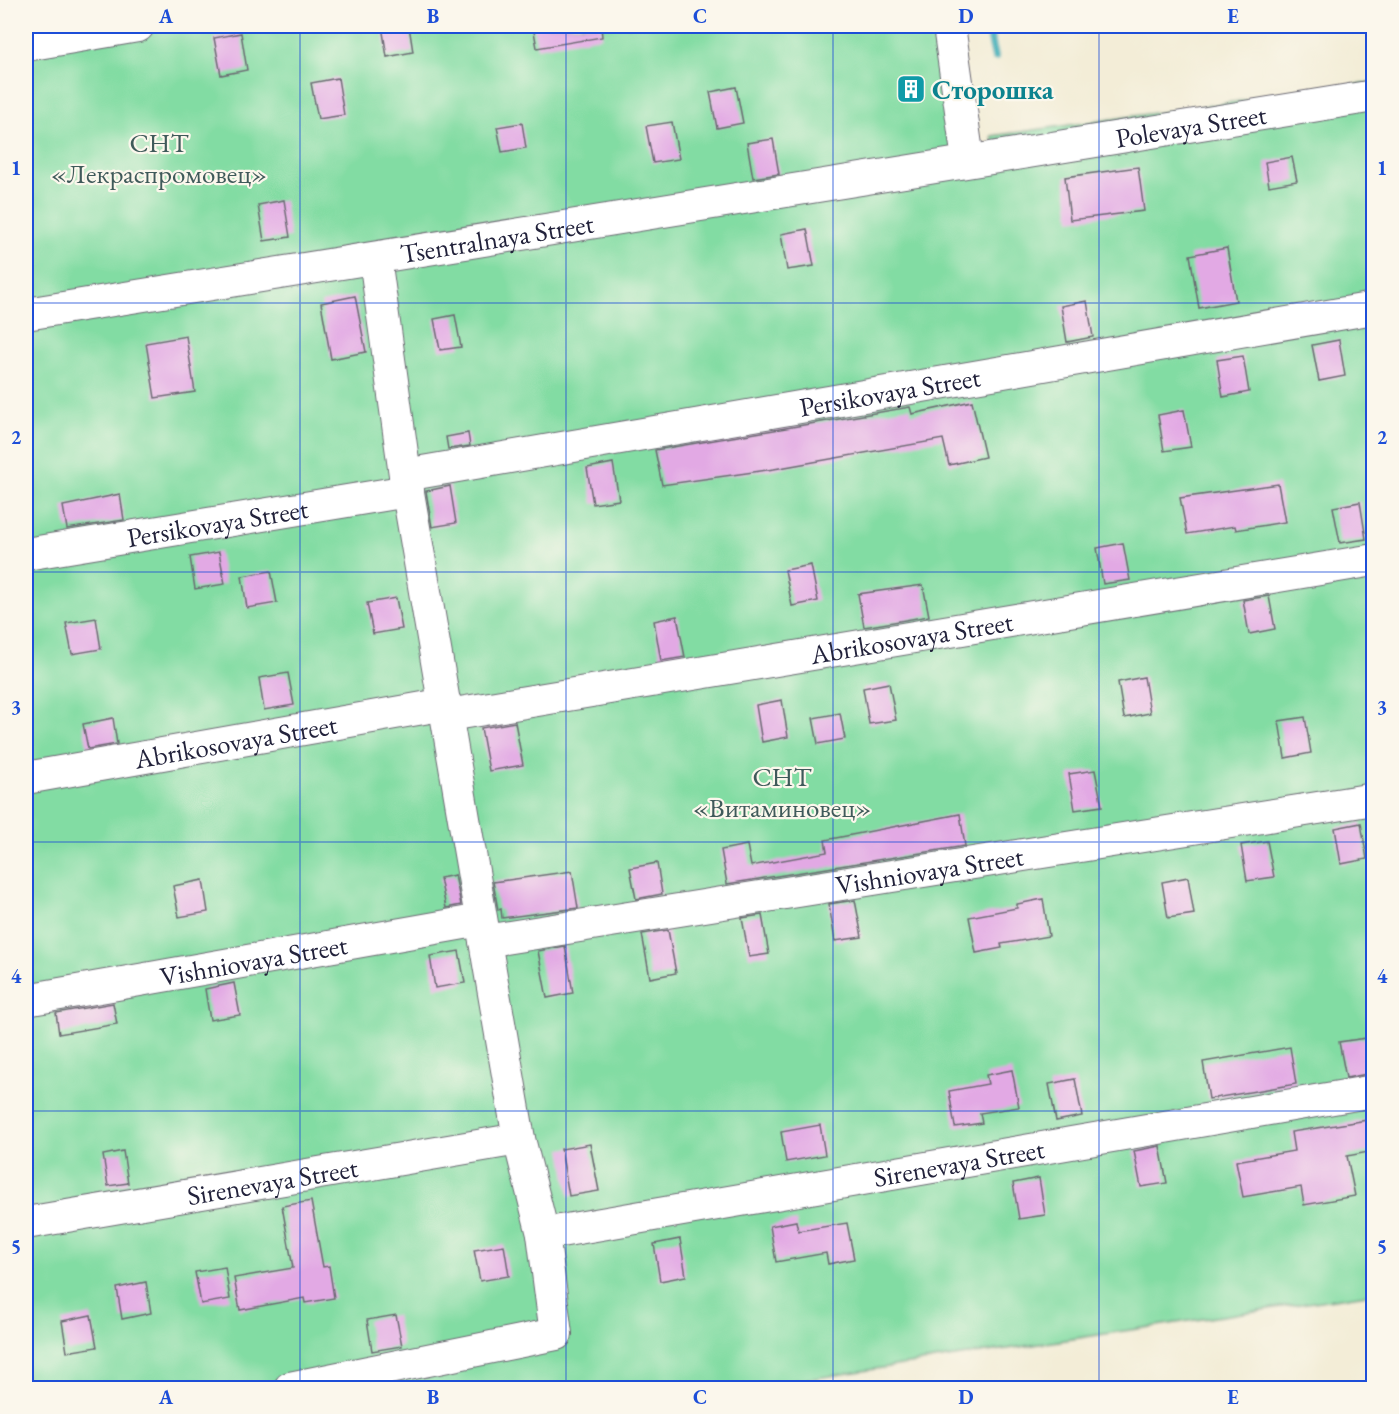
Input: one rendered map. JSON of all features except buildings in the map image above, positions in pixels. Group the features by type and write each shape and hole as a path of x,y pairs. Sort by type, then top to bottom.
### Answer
{"street":[{"path":"26,45 138,26"},
{"path":"949,26 968,160"},
{"name":"Polevaya Street","path":"968,160 1374,96"},
{"name":"Tsentralnaya Street","path":"26,314 968,160"},
{"path":"290,1389 556,1334 543,1234 519,1139 407,483 375,258"},
{"name":"Persikovaya Street","path":"26,554 1374,308"},
{"name":"Abrikosovaya Street","path":"26,778 1374,560"},
{"name":"Vishniovaya Street","path":"26,1000 1374,799"},
{"name":"Sirenevaya Street","path":"543,1234 1374,1091"},
{"name":"Sirenevaya Street","path":"26,1222 519,1139"}],"green space":[{"name":"СНТ «Лекраспромовец»","path":"26,26 949,26 968,160 26,314"},
{"name":"СНТ «Витаминовец»","path":"1373,82 1373,1293 751,1388 26,1388 26,329 996,161 992,136"}],"waterway":[{"path":"988,26 995,57"}],"place":[{"name":"Сторошка","path":"911,89"}]}
